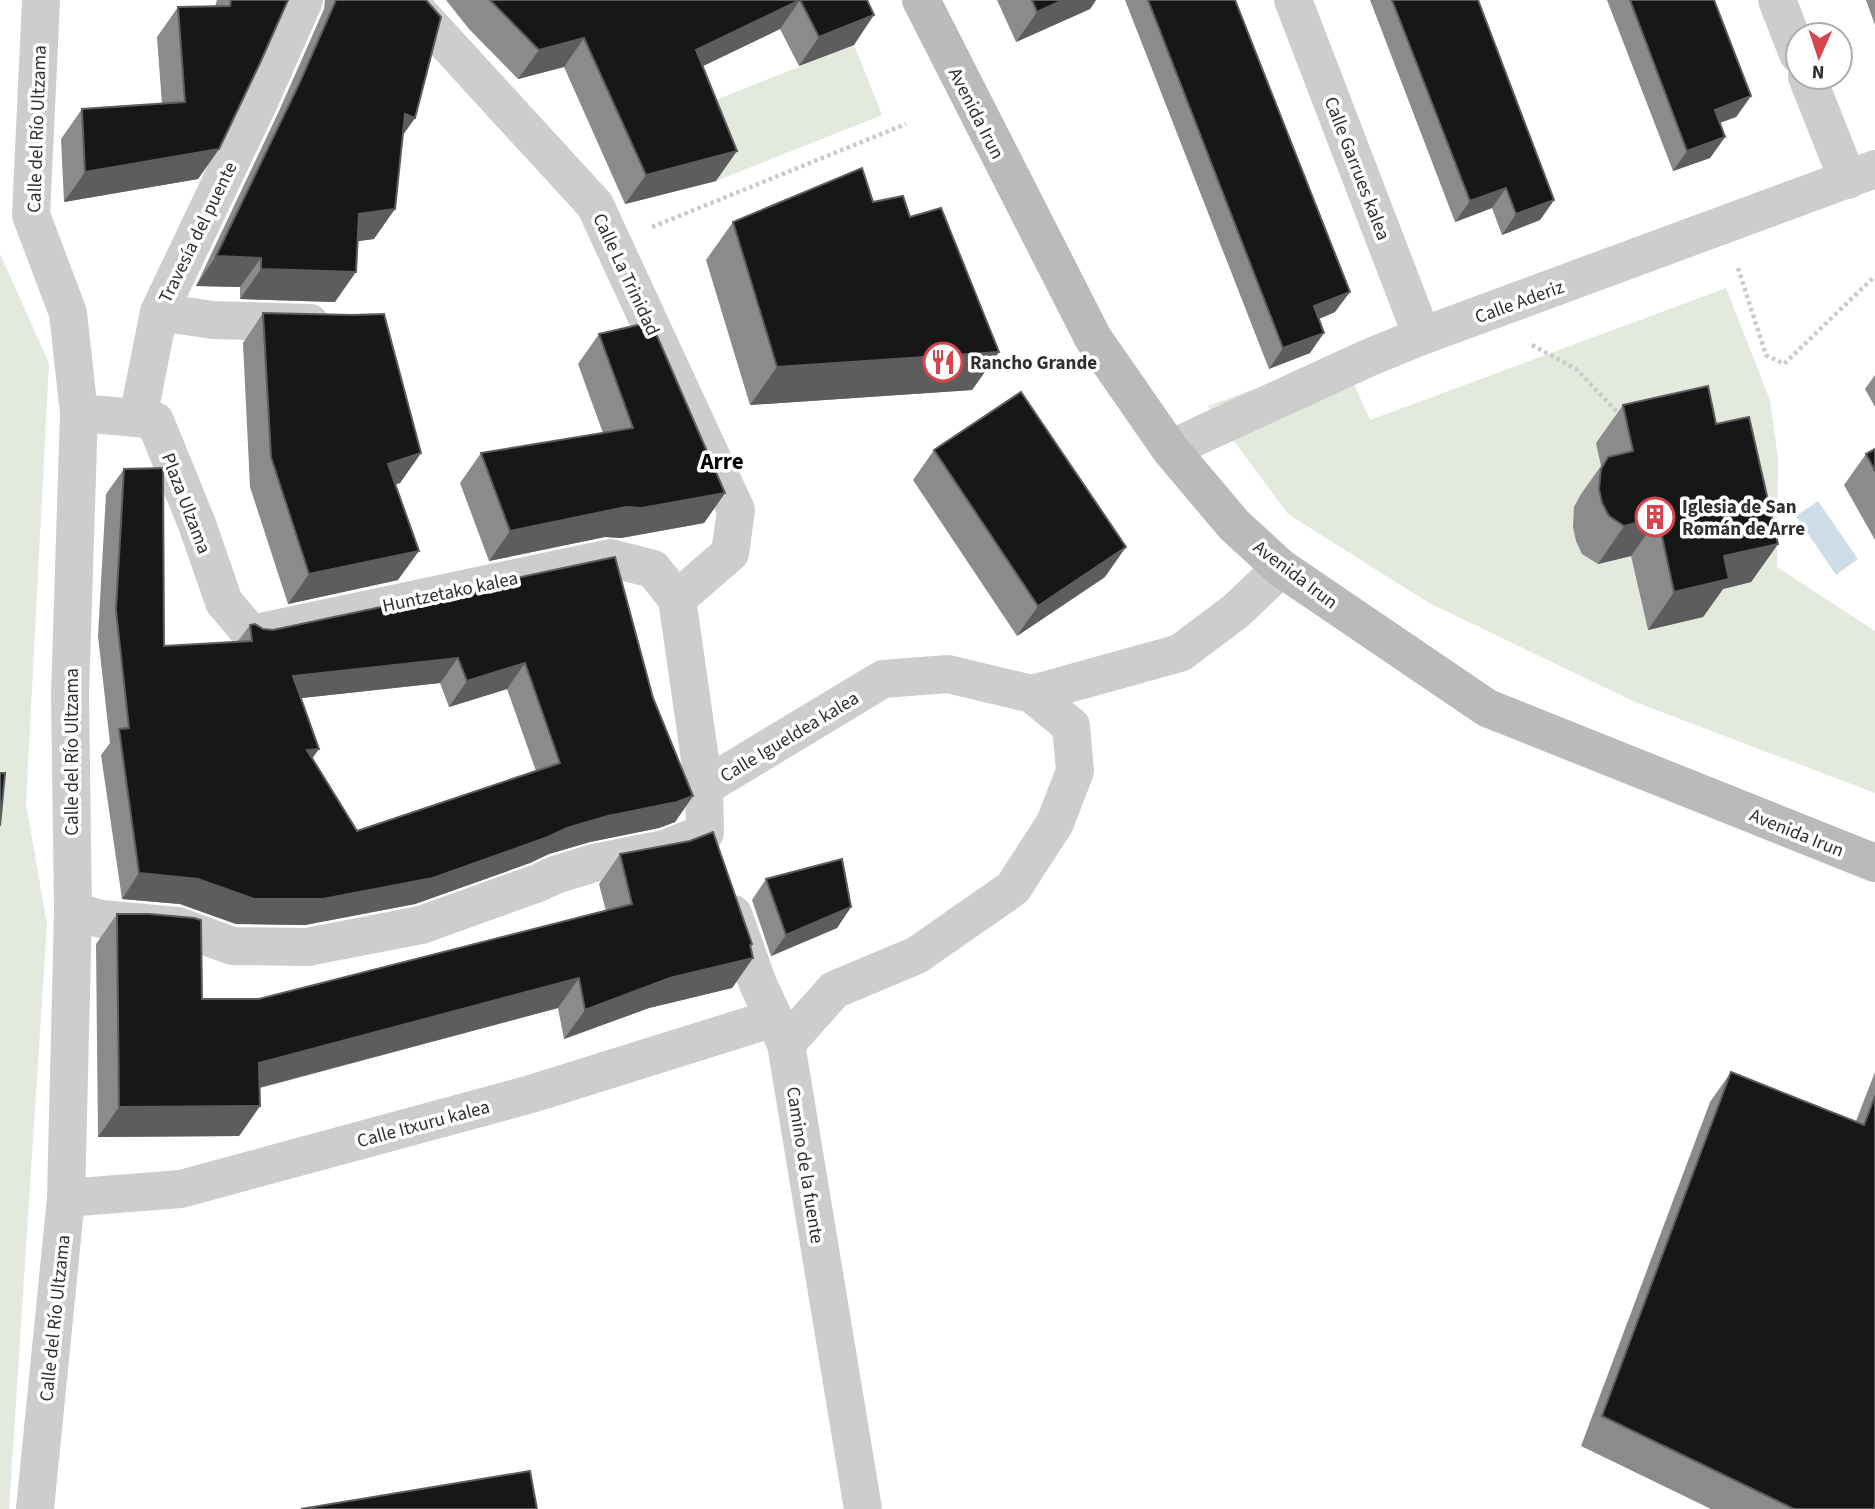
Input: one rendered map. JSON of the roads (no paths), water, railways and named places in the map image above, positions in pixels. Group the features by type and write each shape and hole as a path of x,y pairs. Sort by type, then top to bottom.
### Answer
{"street":[{"name":"Calle del Río Ultzama","path":"35,1509 66,1198 73,911 69,695 79,412 68,313 31,215 41,0"},
{"name":"Travesía del puente","path":"138,418 159,312 259,102 304,0"},
{"name":"Calle La Trinidad","path":"407,0 595,205 736,510 730,553 677,599"},
{"name":"Avenida Irun","path":"921,0 1093,338 1170,449 1234,525 1281,568 1487,708 1875,863"},
{"name":"Calle Garrues kalea","path":"1293,0 1422,336"},
{"path":"1777,0 1785,21"},
{"path":"1815,91 1861,175"},
{"name":"Calle Aderiz","path":"1170,449 1422,336 1861,175"},
{"path":"159,312 213,320 332,323"},
{"path":"79,412 138,418"},
{"name":"Plaza Ulzama","path":"138,418 155,421 197,524 224,602"},
{"name":"Huntzetako kalea","path":"224,602 251,634 610,558 653,569 677,599"},
{"name":"Calle Igueldea kalea","path":"714,860 704,787 883,679 947,674 1032,694 1180,653 1236,611 1281,568"},
{"path":"677,599 704,787"},
{"path":"780,1031 834,990 917,955 1013,888 1055,823 1075,771 1070,726 1032,694"},
{"path":"73,911 101,919 178,926 232,946 307,947 421,925 594,863 665,849 714,860"},
{"name":"Camino de la fuente","path":"714,860 758,985 780,1031 863,1509"},
{"name":"Calle Itxuru kalea","path":"66,1198 181,1189 531,1094 780,1031"}],"place":[{"name":"Rancho Grande","path":"943,362"},
{"name":"Iglesia de San Román de Arre","path":"1655,517"}],"district":[{"name":"Arre","path":"722,461"}]}
